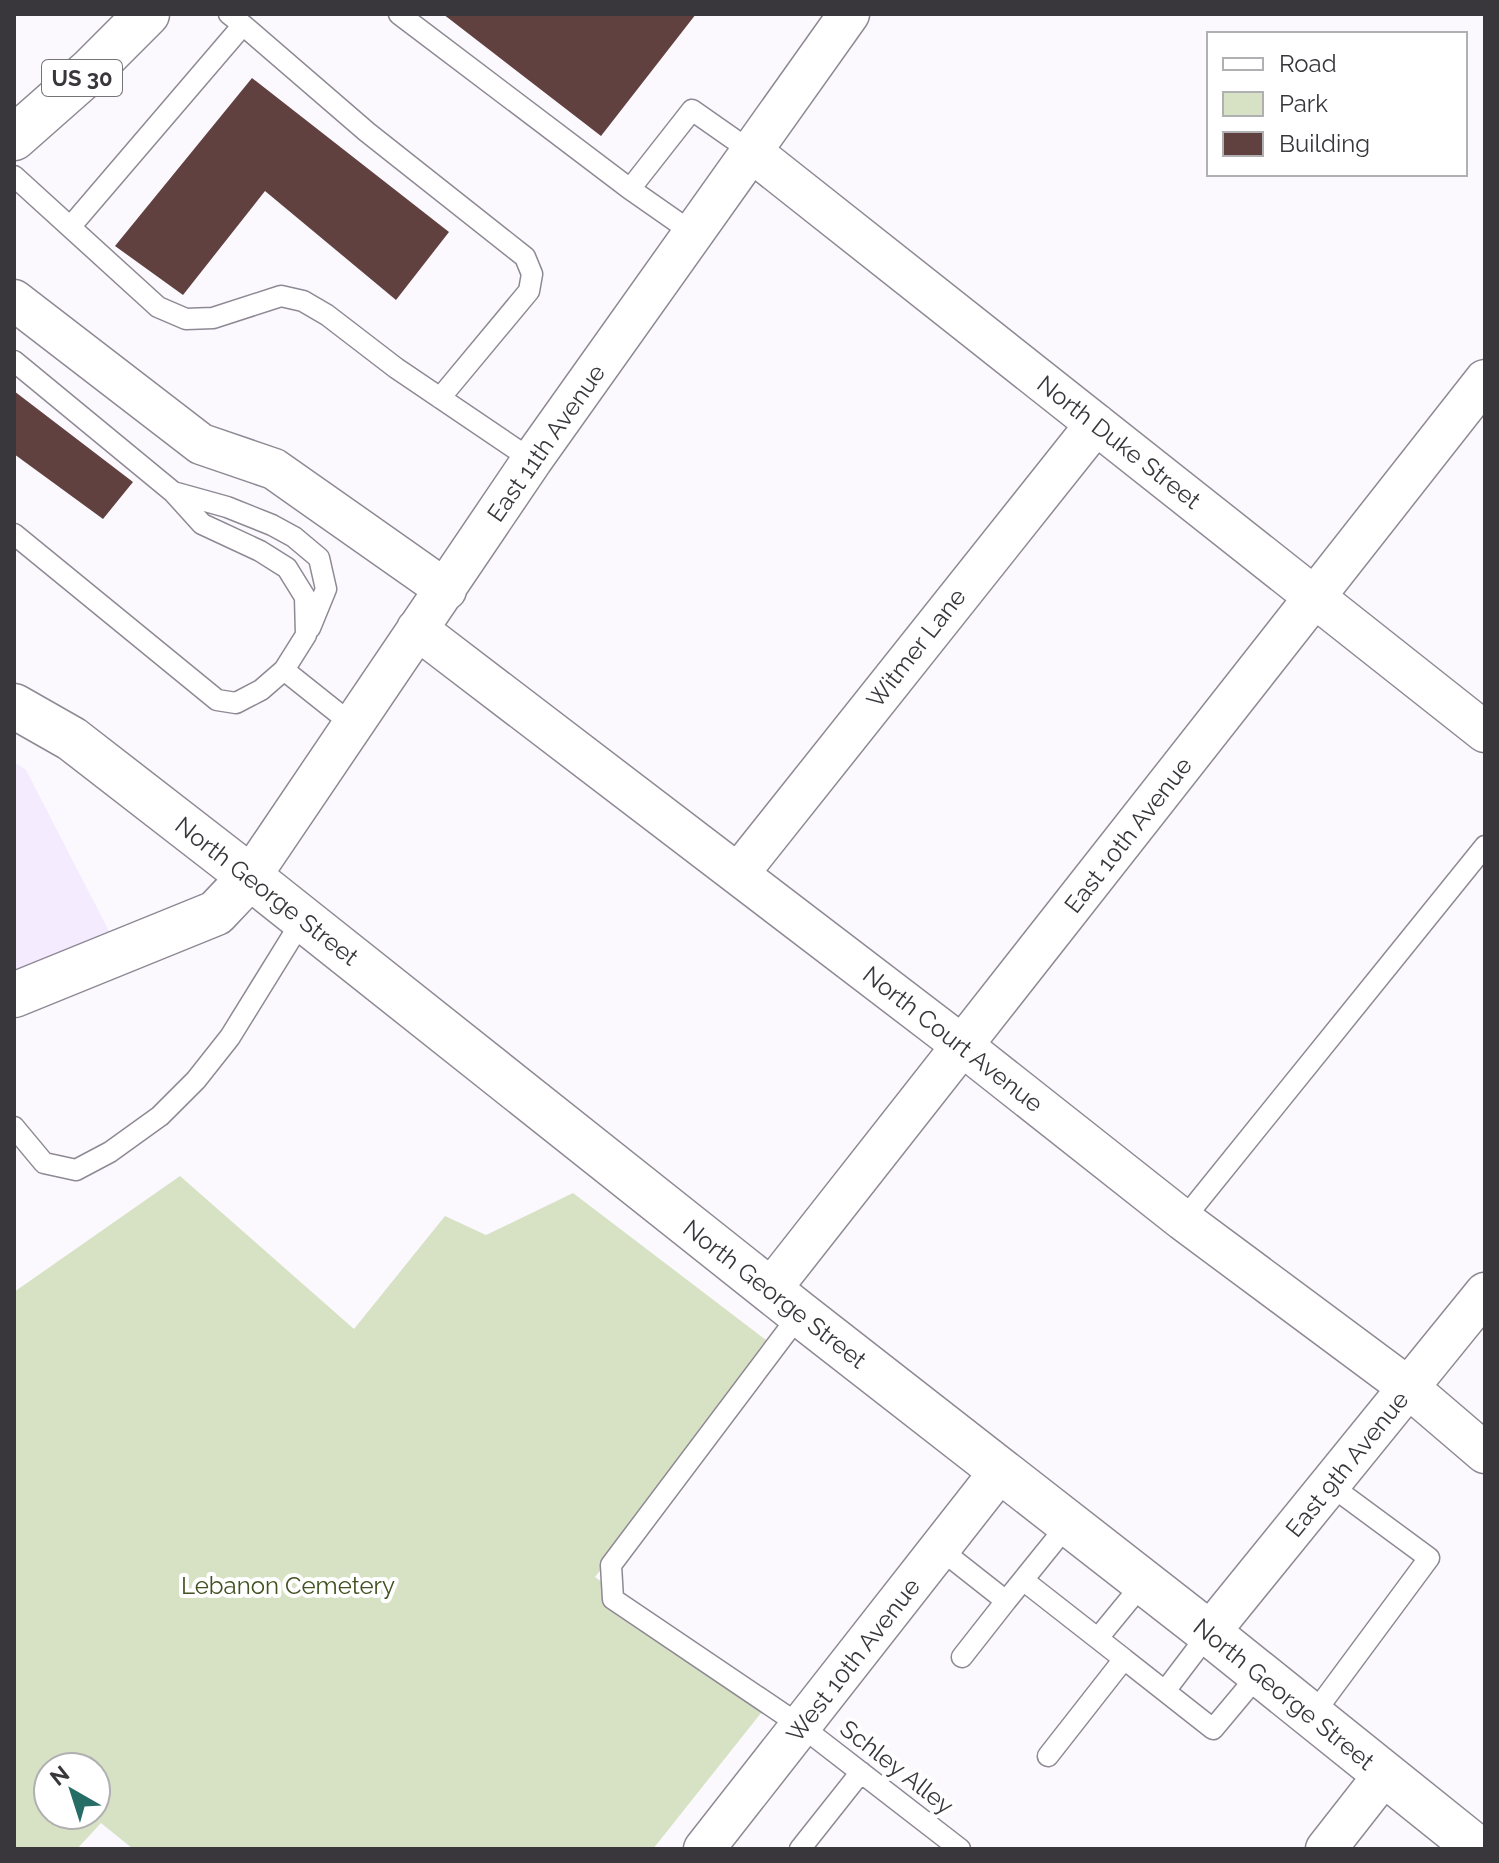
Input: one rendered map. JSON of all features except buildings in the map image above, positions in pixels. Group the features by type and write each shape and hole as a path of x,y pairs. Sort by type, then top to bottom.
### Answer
{"main road":[{"name":"US 30","path":"14,138 91,70 147,14"},
{"name":"North George Street","path":"14,676 72,739"},
{"name":"North George Street","path":"14,706 72,739 250,877 785,1302 1209,1633 1478,1849"},
{"path":"14,995 216,913 250,877"}],"street":[{"name":"East 11th Avenue","path":"250,877 532,460 849,14"},
{"name":"North Duke Street","path":"752,152 1485,732"},
{"path":"18,311 201,444 274,469 446,590"},
{"name":"East 10th Avenue","path":"785,1302 964,1047 1485,380"},
{"name":"Witmer Lane","path":"738,874 1096,424"},
{"name":"North Court Avenue","path":"417,629 964,1047 1183,1220 1409,1388 1485,1453"},
{"name":"East 9th Avenue","path":"1209,1633 1485,1293"},
{"name":"West 10th Avenue","path":"704,1849 1001,1470"},
{"path":"1326,1849 1384,1775"}],"lane":[{"path":"399,14 693,233"},
{"path":"71,226 236,20 367,132 525,257 532,274 529,291 440,398"},
{"path":"630,189 692,110 752,152"},
{"path":"14,176 158,307 186,319 213,318 281,296 303,301 532,460"},
{"path":"14,361 173,492 202,524 260,551 287,568 305,597 306,635"},
{"path":"14,534 217,700 236,703 261,690 284,670 306,635 326,589 319,558 294,537 272,525 227,507 173,492"},
{"path":"284,670 353,725"},
{"path":"1183,1220 1485,846"},
{"path":"14,1127 44,1163 76,1170 110,1152 147,1125 196,1080 230,1037 303,919"},
{"name":"Schley Alley","path":"785,1302 611,1565 613,1599 801,1726 861,1772 934,1841 960,1849"},
{"path":"1312,1716 1429,1558 1330,1485"},
{"path":"962,1657 1069,1523"},
{"path":"940,1549 1006,1601"},
{"path":"1023,1580 1213,1729 1259,1674"},
{"path":"1098,1638 1144,1582"},
{"path":"1165,1691 1209,1633"},
{"path":"1048,1756 1124,1659"},
{"path":"800,1849 861,1772"}],"shaded area":[{"path":"14,762 26,770 111,935 14,973"}],"green space":[{"name":"Lebanon Cemetery","path":"180,1176 354,1329 445,1216 486,1235 573,1193 774,1346 595,1577 769,1703 653,1849 133,1849 111,1831 112,1751 32,1751 32,1831 94,1831 77,1849 14,1849 14,1292"}]}
